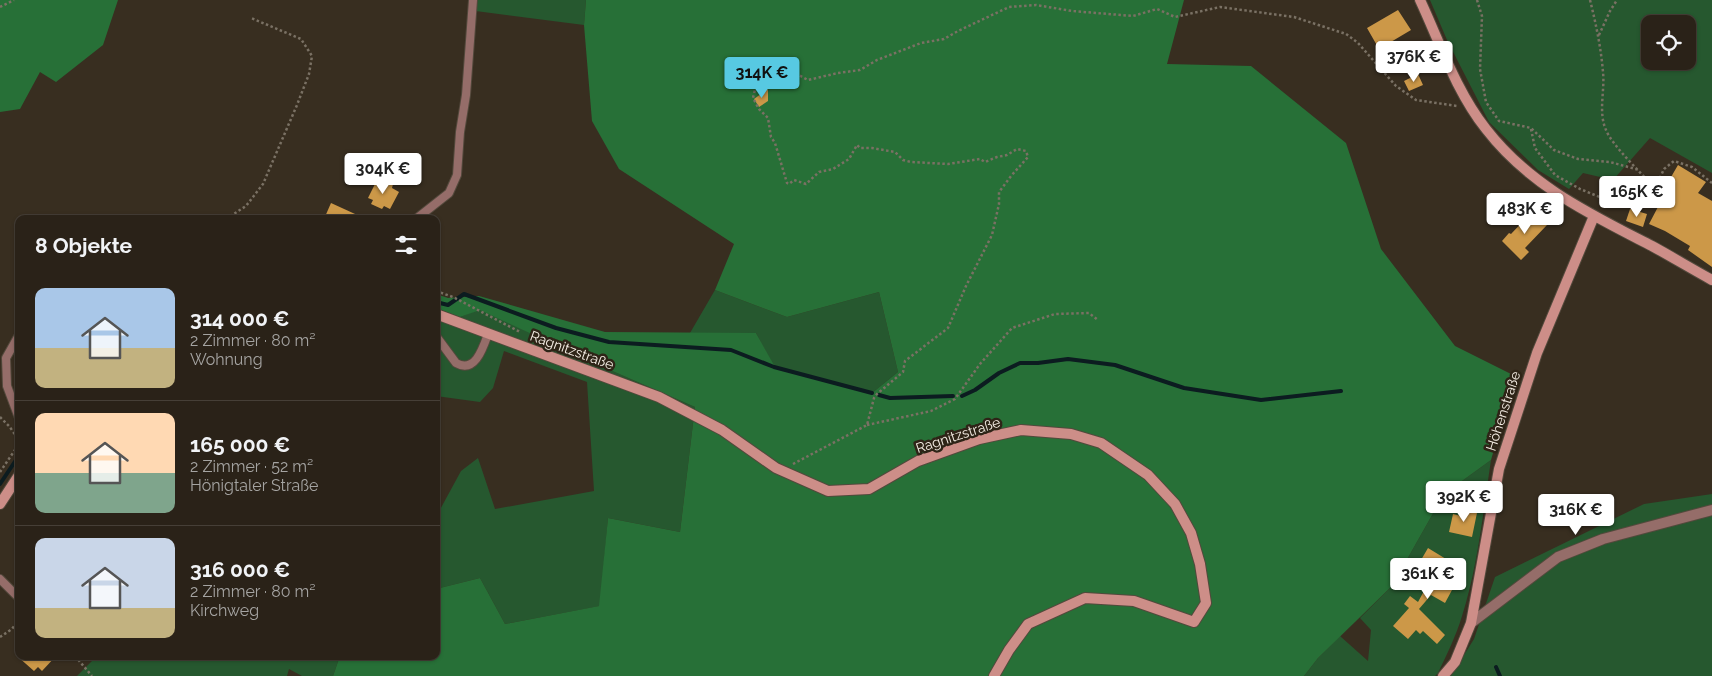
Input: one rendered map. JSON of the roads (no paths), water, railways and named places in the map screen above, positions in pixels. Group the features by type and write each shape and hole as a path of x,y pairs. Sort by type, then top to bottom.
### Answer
{"main road":[{"path":"1420,0 1456,80 1485,127 1505,152 1537,181 1563,199 1712,280"},
{"name":"Höhenstraße","path":"1443,676 1455,662 1471,623 1500,469 1536,353 1594,216"},
{"name":"Ragnitzstraße","path":"440,316 659,397 722,430 776,468 828,491 869,489 918,461 979,439 1021,430 1071,434 1101,443 1148,475 1176,504 1191,533 1200,564 1206,603 1194,622 1134,601 1085,598 1028,624 1009,650 994,676"},
{"path":"0,504 15,481"}],"street":[{"path":"1471,623 1558,557 1603,538 1712,510"}],"lane":[{"path":"421,215 449,193 457,175 474,0"},
{"path":"440,341 456,363 460,366 466,366 479,357 488,334"},
{"path":"15,342 6,358 7,386 15,407"},
{"path":"0,579 15,594"}],"waterway":[{"path":"440,303 448,305 464,294 556,328 609,342 731,350 774,367 872,393"},
{"path":"962,396 975,390 999,373 1020,363 1068,359 1115,365 1184,388 1261,400 1341,391"},
{"path":"879,395 890,398 953,396"},
{"path":"0,484 15,462"},
{"path":"1496,667 1500,676"}]}
